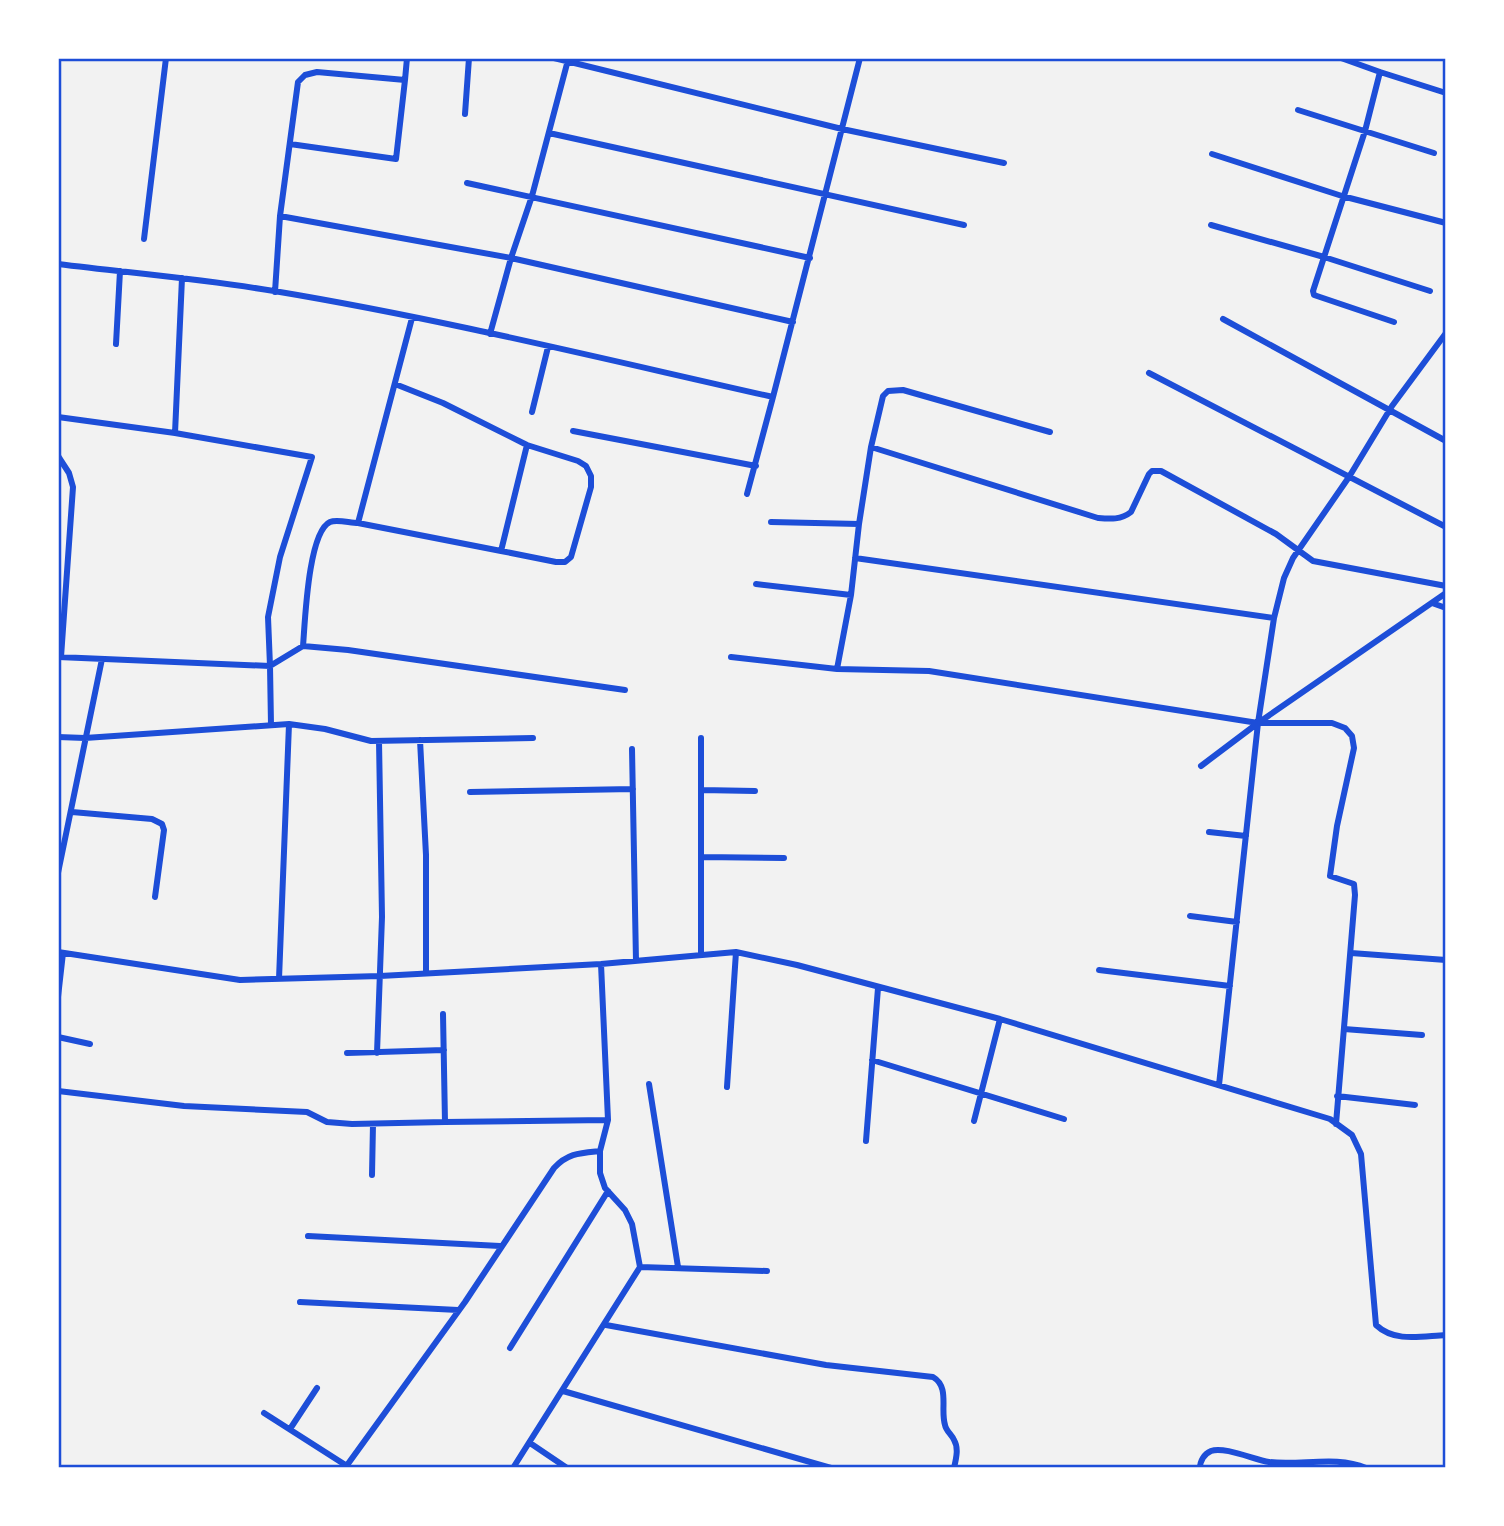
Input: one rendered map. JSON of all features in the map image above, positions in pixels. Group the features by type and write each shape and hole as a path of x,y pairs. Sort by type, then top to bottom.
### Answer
{"street":[{"path":"144,239 166,58"},
{"path":"290,144 396,159 407,58"},
{"path":"465,114 470,58"},
{"path":"554,58 842,129 1004,163"},
{"path":"747,494 860,68 860,58"},
{"path":"1341,58 1446,93"},
{"path":"490,334 511,258 532,197 568,60"},
{"path":"275,292 280,216 298,82 305,75 317,72 405,80"},
{"path":"1380,72 1365,131 1313,290 1314,295 1394,322"},
{"path":"1298,110 1434,153"},
{"path":"550,133 964,225"},
{"path":"1212,154 1342,195 1446,223"},
{"path":"467,183 810,258"},
{"path":"280,216 511,258 793,322"},
{"path":"1212,225 1430,291"},
{"path":"58,264 275,292 490,334 774,397"},
{"path":"116,344 120,271"},
{"path":"175,433 182,278"},
{"path":"358,523 412,318"},
{"path":"1223,319 1446,441"},
{"path":"1219,1085 1258,723 1274,618 1284,578 1298,551 1349,477 1389,411 1446,333"},
{"path":"532,412 548,347"},
{"path":"1149,373 1446,527"},
{"path":"303,646 311,558 325,526 332,521 358,523 556,562 565,562 571,557 591,487 591,476 586,466 527,445 443,403 395,384"},
{"path":"837,669 851,595 871,447 883,396 895,389 1050,432"},
{"path":"58,416 312,457 280,557 268,617 271,725"},
{"path":"573,431 756,466"},
{"path":"501,551 527,445"},
{"path":"871,447 1108,519 1131,512 1149,474 1152,471 1161,471 1276,534 1298,551 1322,564 1446,586"},
{"path":"58,456 74,486 60,657 270,666 303,646 348,650 625,690"},
{"path":"771,522 859,524"},
{"path":"855,558 1274,618"},
{"path":"756,583 851,595"},
{"path":"1201,766 1258,723 1446,593"},
{"path":"1432,603 1446,608"},
{"path":"731,657 837,669 929,671 1258,723 1332,723 1345,728 1352,736 1354,748 1330,876 1354,884 1355,895 1336,1124"},
{"path":"58,873 102,659"},
{"path":"58,737 85,738 289,724 324,729 357,739 379,741 533,738"},
{"path":"279,979 289,724"},
{"path":"701,738 701,955"},
{"path":"420,740 426,855 426,974"},
{"path":"377,1053 380,976 379,741"},
{"path":"632,749 636,961"},
{"path":"470,792 633,789"},
{"path":"701,790 755,791"},
{"path":"72,812 152,819 162,824 164,830 155,897"},
{"path":"1209,832 1246,836"},
{"path":"701,857 784,858"},
{"path":"1190,916 1237,922"},
{"path":"727,1087 736,952"},
{"path":"58,997 60,953 240,980 426,974 601,964 736,952 797,965 1000,1019 1330,1119 1352,1136 1361,1154 1377,1325 1386,1334 1403,1337 1446,1335"},
{"path":"1351,953 1446,960"},
{"path":"513,1468 606,1325 640,1267 632,1224 625,1210 608,1191 600,1173 600,1151 608,1120 601,964"},
{"path":"1099,970 1230,986"},
{"path":"866,1141 878,988"},
{"path":"443,1014 445,1122"},
{"path":"974,1121 1000,1019"},
{"path":"1344,1029 1422,1035"},
{"path":"58,1037 90,1044"},
{"path":"347,1053 444,1050"},
{"path":"872,1060 1064,1119"},
{"path":"649,1084 678,1267"},
{"path":"58,1091 184,1106 307,1112 327,1122 373,1124 608,1120"},
{"path":"1337,1096 1415,1105"},
{"path":"372,1175 373,1124"},
{"path":"264,1413 346,1467 458,1310 554,1168 563,1158 576,1153 600,1151"},
{"path":"510,1348 608,1191"},
{"path":"308,1236 500,1246"},
{"path":"640,1267 767,1271"},
{"path":"300,1302 458,1310"},
{"path":"606,1325 826,1365 933,1377 940,1381 943,1387 945,1426 957,1449 954,1468"},
{"path":"290,1429 317,1388"},
{"path":"563,1391 831,1468"},
{"path":"530,1443 567,1468"},
{"path":"1200,1468 1200,1462 1205,1456 1211,1451 1220,1450 1265,1461 1344,1462 1366,1468"}]}
